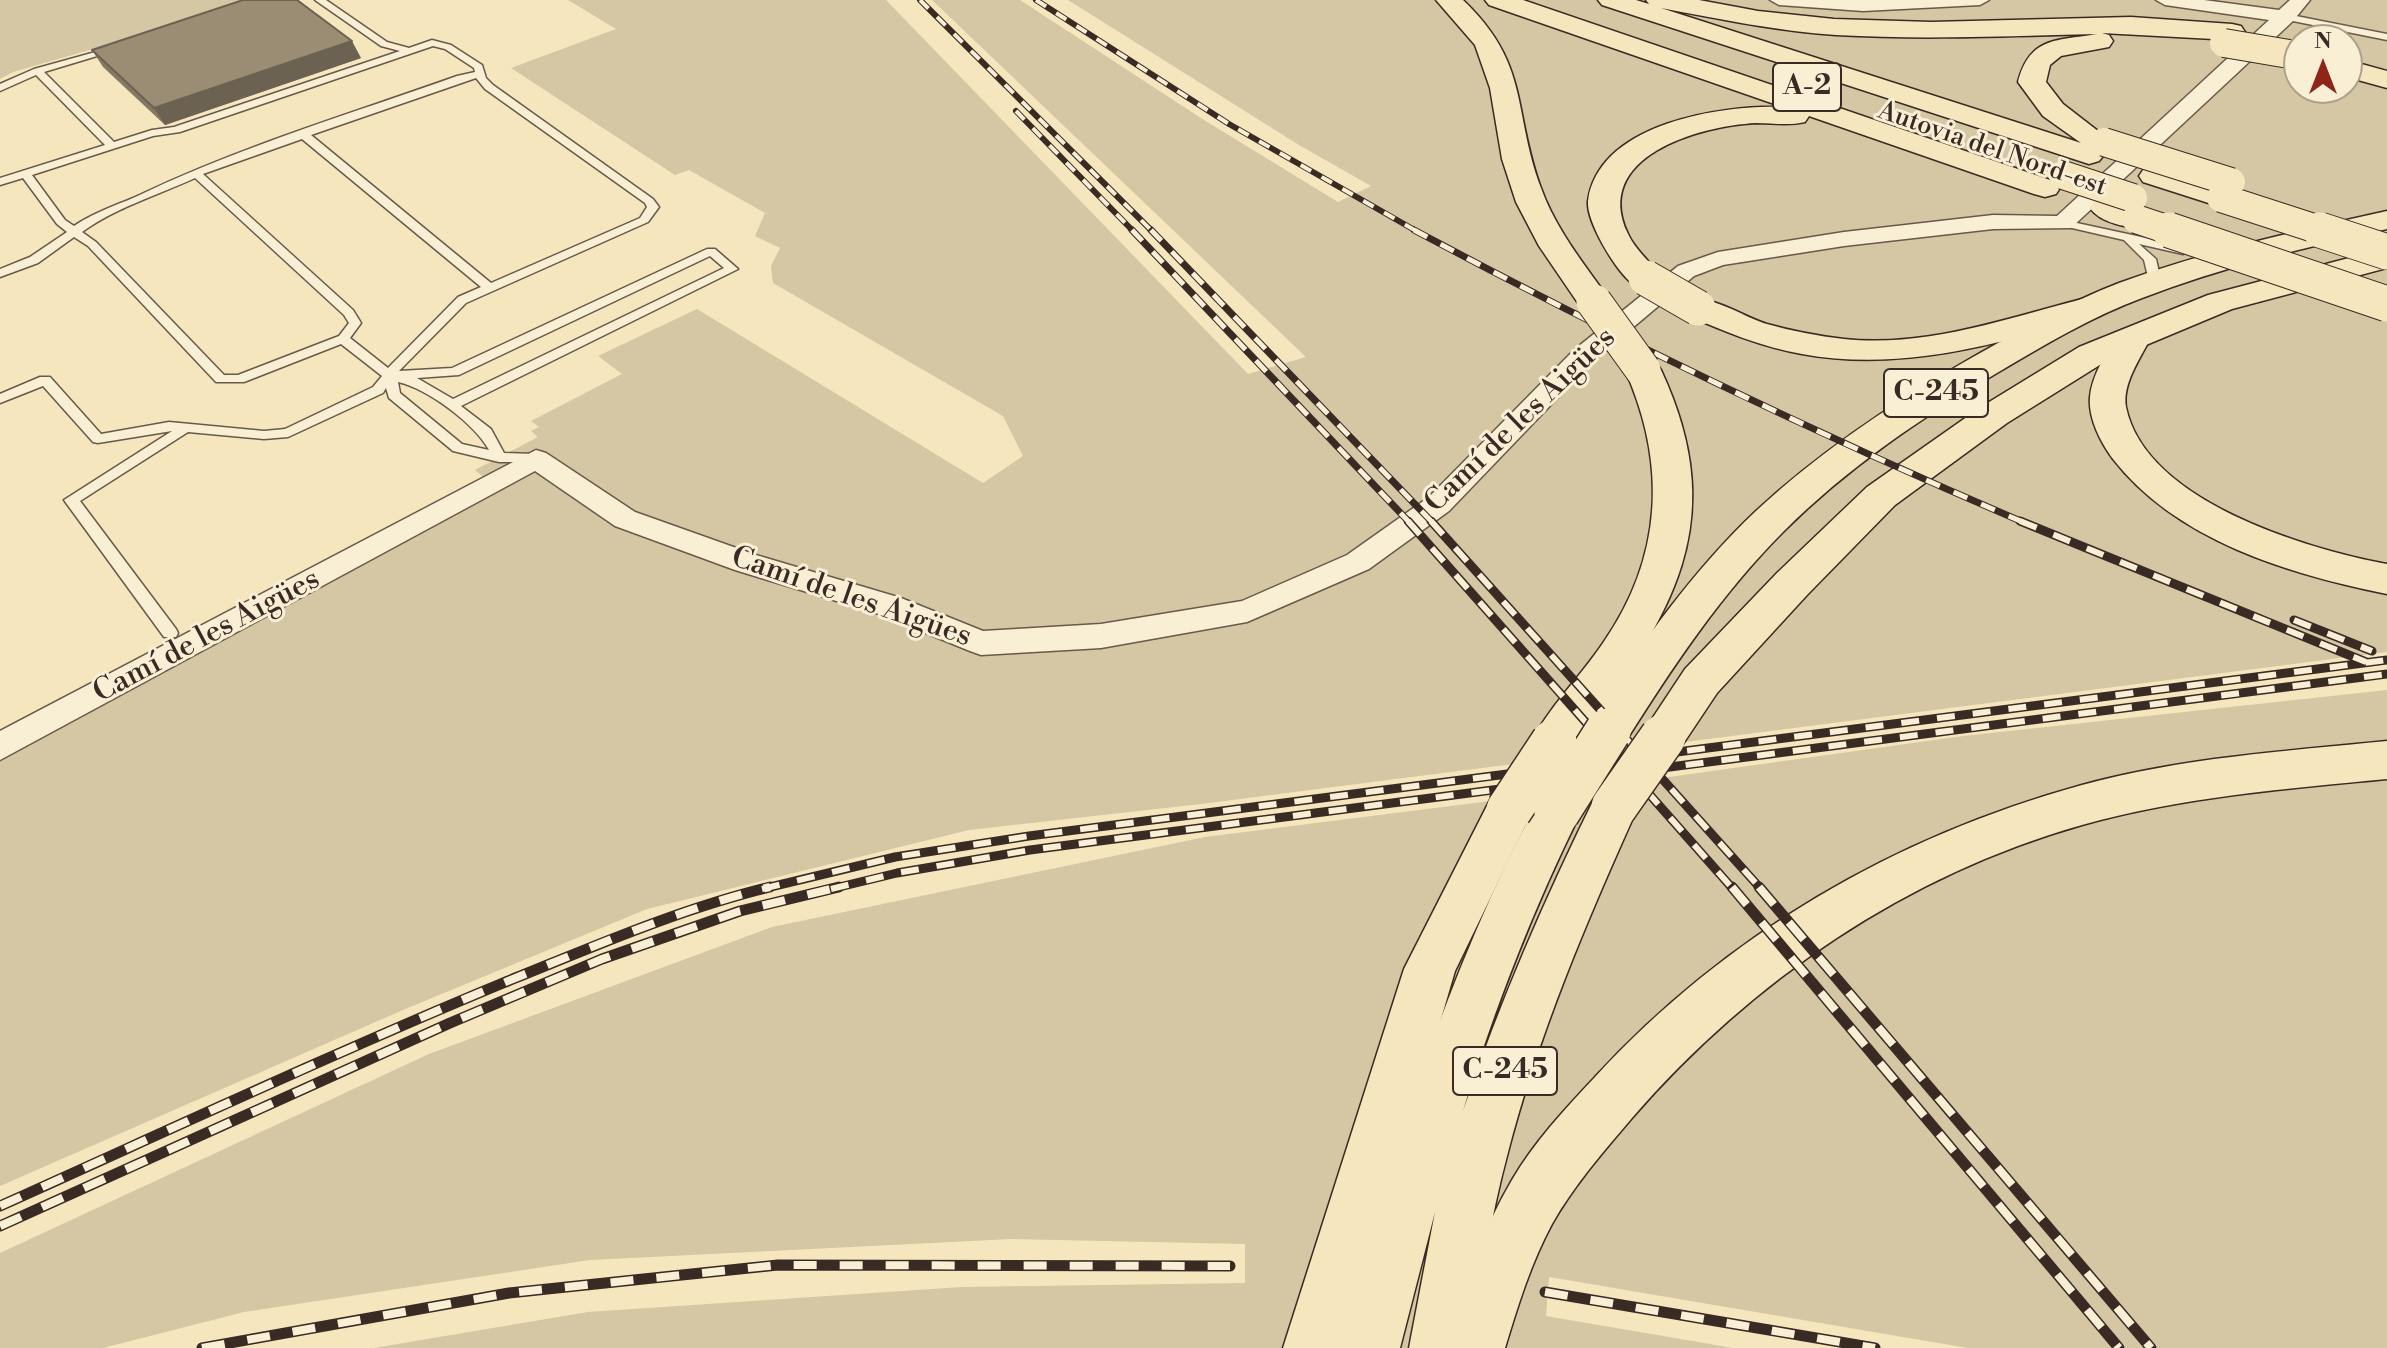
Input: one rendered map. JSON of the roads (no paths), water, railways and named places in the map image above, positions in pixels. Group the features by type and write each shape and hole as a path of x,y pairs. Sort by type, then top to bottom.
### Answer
{"highway":[{"path":"1314,1348 1430,969 1533,811 1554,742 1635,630 1665,564 1674,514 1673,464 1665,421 1643,370 1548,235 1531,203 1519,170 1504,80 1497,59 1473,23 1449,0"},
{"path":"1498,0 1866,128 2054,181 2387,304"},
{"name":"Autovia del Nord-est","path":"1552,0 2054,181"},
{"name":"Autovia del Nord-est","path":"1611,0 2095,145 2131,208"},
{"path":"1664,2 2095,145 2387,233"},
{"path":"1664,2 1794,24 1879,30 2091,24 2228,38"},
{"path":"2095,145 2053,110 2032,82 2037,61 2053,50 2083,42 2283,36"},
{"path":"2363,56 2387,61"},
{"path":"2363,73 2387,80"},
{"path":"1866,128 1791,115 1714,118 1650,140 1630,154 1603,191 1603,213 1627,261 1646,278 1738,327 1782,340 1830,349 1872,352 1923,349 1991,335 2090,307"},
{"name":"Autovia del Nord-est","path":"2131,208 2237,190 2387,252"},
{"name":"Autovia del Nord-est","path":"2131,208 2169,210 2387,283"},
{"name":"C-245","path":"1369,1348 1399,1230 1471,1002 1513,898 1533,811 1608,731 1658,654 1713,584 1795,498 1879,430 1928,397 2090,307 2155,281 2230,257 2387,220"},
{"name":"C-245","path":"1440,1348 1455,1259 1485,1131 1562,917 1614,807 1701,681 1792,584 1881,496 1994,415 2091,355 2220,302 2387,258"},
{"path":"2133,339 2111,384 2108,409 2118,435 2152,477 2211,520 2260,544 2318,565 2387,579"},
{"path":"1474,1348 1502,1261 1527,1210 1567,1151 1655,1049 1744,973 1815,921 1921,863 1972,841 2084,804 2181,783 2387,760"}],"street":[{"path":"1779,0 1863,5 1980,0"},
{"path":"2165,0 2283,32"},
{"path":"2063,223 2283,44"},
{"name":"Camí de les Aigües","path":"0,747 536,459 625,519 746,563 890,606 981,643 1101,636 1247,611 1358,562 1439,504 1583,356 1686,271 1718,259 1844,239 1993,222 2063,223"}],"lane":[{"path":"320,0 384,44 407,50"},
{"path":"2363,36 2387,37"},
{"path":"0,88 37,71 127,44"},
{"path":"0,182 112,146 176,130 423,44 440,44 479,67 489,87 649,201 653,207 644,220 462,300 402,359 378,390 288,433 264,435 188,427 147,428 98,439 45,380 0,399"},
{"path":"37,71 112,146"},
{"path":"0,273 34,260 98,215 196,173 461,78 480,74"},
{"path":"303,134 490,288"},
{"path":"25,174 61,222 92,244 221,379 239,379 343,339 355,323 349,313 196,173"},
{"path":"2063,223 2131,208 2230,257"},
{"path":"2131,208 2155,281"},
{"path":"390,376 454,372 711,251 732,269 452,405"},
{"path":"343,339 390,376 412,381 452,405 486,432 499,457"},
{"path":"390,376 394,395 458,448 499,457 536,459"},
{"path":"170,633 71,500 188,427"}],"railway":[{"path":"920,0 1151,230"},
{"path":"1036,0 1229,124 1418,232"},
{"path":"1016,111 1134,232"},
{"path":"1132,230 1410,523"},
{"path":"1151,230 1433,523"},
{"path":"1414,230 1716,383 2025,523"},
{"path":"1408,521 1619,760"},
{"path":"1431,521 1642,757"},
{"path":"2020,521 2366,662"},
{"path":"2294,620 2372,651"},
{"path":"1642,757 2387,660"},
{"path":"1654,769 2387,674"},
{"path":"1619,760 1642,757"},
{"path":"1642,757 1654,769"},
{"path":"767,888 895,857 1029,836 1619,760"},
{"path":"1619,760 1630,772"},
{"path":"1630,772 1654,769"},
{"path":"1654,769 1761,889"},
{"path":"831,889 897,873 1030,850 1630,772"},
{"path":"1630,772 1733,889"},
{"path":"0,1226 450,1023 602,959 740,911 839,887"},
{"path":"1732,887 2119,1348"},
{"path":"1759,887 2151,1348"},
{"path":"0,1206 503,983 668,918 767,888"},
{"path":"762,889 767,888"},
{"path":"202,1348 509,1293 778,1265 1230,1266"},
{"path":"1545,1292 1875,1348"}]}
